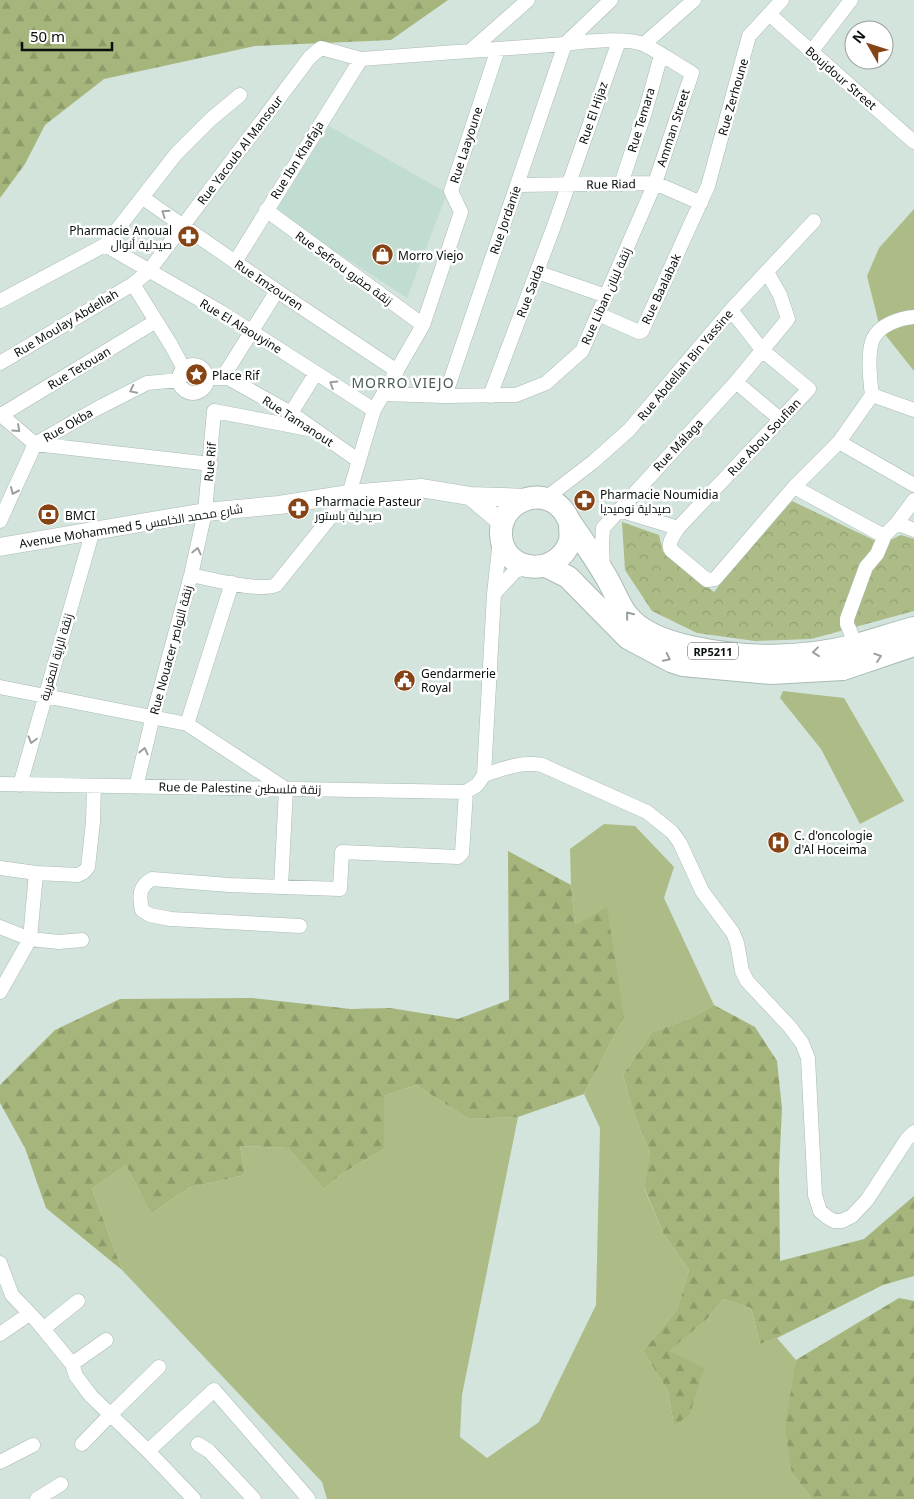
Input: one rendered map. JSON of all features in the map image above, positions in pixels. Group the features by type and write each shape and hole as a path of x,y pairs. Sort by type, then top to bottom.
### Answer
{"main road":[{"path":"537,498 562,508 570,522 570,540 562,556 538,566 512,559 504,548 501,529 511,506 537,498"},
{"name":"RP5211","path":"570,522 604,573 627,615 651,634 674,643 745,656 789,656 856,645 914,628"},
{"name":"RP5211","path":"538,566 568,577 628,638 671,661 683,665 771,674 843,669 914,645"}],"street":[{"path":"470,51 528,0"},
{"path":"565,44 611,0"},
{"path":"661,55 644,44 694,0"},
{"name":"Rue Zerhoune","path":"701,203 708,186 750,36 782,0"},
{"path":"811,52 852,0"},
{"name":"Boujdour Street","path":"769,14 914,142"},
{"name":"Rue Yacoub Al Mansour","path":"133,284 148,272 316,51 321,48 361,59 565,44 588,40 644,44"},
{"name":"Rue El Hijaz","path":"568,185 619,41"},
{"name":"Rue Jordanie","path":"445,396 565,44"},
{"name":"Rue Laayoune","path":"349,494 374,410 423,325 461,212 451,191 498,49"},
{"name":"Amman Street","path":"655,183 692,73 661,55"},
{"name":"Rue Temara","path":"621,184 646,109 661,55"},
{"name":"Rue Ibn Khafaja","path":"235,262 361,59"},
{"path":"0,301 105,245 176,154 211,119 240,95"},
{"name":"Rue Riad","path":"516,186 655,183 701,203"},
{"name":"Rue Liban زنقة لبنان","path":"383,394 490,396 516,394 546,384 582,351 655,183"},
{"name":"Rue Saida","path":"490,396 568,185"},
{"name":"Rue Imzouren","path":"143,198 397,371"},
{"name":"Rue Baalabak","path":"598,314 639,332 642,331 701,203"},
{"name":"Rue Sefrou زنقة صفرو","path":"266,210 423,325"},
{"name":"Rue Abdellah Bin Yassine","path":"537,498 593,462 629,430 731,310 814,221"},
{"name":"Rue El Alaouyine","path":"105,245 251,331 374,410"},
{"path":"537,272 606,296"},
{"name":"Rue Málaga","path":"604,573 603,528 736,382 788,319 780,295 767,272"},
{"path":"133,284 172,345 182,375 184,389 192,393 200,391 206,384 206,374 200,367 190,366 182,375"},
{"name":"Rue Moulay Abdellah","path":"0,363 133,284"},
{"path":"223,377 277,291"},
{"path":"731,310 763,351"},
{"path":"618,510 678,528 670,542 671,550 707,580 715,579 794,487 839,442 872,395 869,376 873,338 888,323 914,317"},
{"name":"Rue Tetouan","path":"1,414 156,321"},
{"name":"Rue Abou Soufian","path":"678,528 808,389 763,351"},
{"path":"292,413 316,373"},
{"name":"Rue Okba","path":"0,521 35,444 147,383 182,375"},
{"name":"Rue Tamanout","path":"207,378 228,378 292,413 359,461"},
{"path":"736,382 780,419"},
{"path":"200,391 214,411 314,429"},
{"path":"872,395 914,410"},
{"name":"Rue Rif","path":"205,512 214,411"},
{"path":"1,414 35,444 210,464"},
{"path":"839,442 914,485"},
{"path":"794,487 882,536 885,535"},
{"name":"Avenue Mohammed 5 شارع محمد الخامس","path":"0,546 205,512 279,505 349,494 421,488 470,496 537,498"},
{"path":"191,575 269,588 276,585 349,494"},
{"name":"Avenue Mohammed 5 شارع محمد الخامس","path":"470,496 501,529"},
{"path":"856,645 847,624 847,619 866,567 877,554 885,535 897,523 914,500"},
{"name":"Rue Nouacer زنقة النواصر","path":"136,787 152,716 191,575 205,512"},
{"path":"897,523 914,530"},
{"path":"300,926 171,920 150,915 142,910 140,902 141,890 144,883 152,879 229,885 340,889 342,852 458,857 462,853 476,784 501,529"},
{"name":"زنقة الراية المغربية","path":"20,785 93,530"},
{"path":"494,594 515,571 538,566"},
{"path":"187,724 232,583"},
{"path":"0,687 187,724 286,789 281,887"},
{"name":"Rue de Palestine زنقة فلسطين","path":"1,788 20,785 286,789 476,784 519,764 542,765 647,812 672,832 680,843 702,891 733,933 737,943 742,970 747,981 796,1035 802,1043 808,1058 815,1195 820,1211 834,1221 842,1221 852,1216 867,1200 907,1139 914,1132"},
{"path":"0,868 36,873 78,875 84,872 88,867 93,822 94,786"},
{"path":"0,992 30,939 36,873"},
{"path":"0,927 30,939 59,942 82,940"},
{"path":"2,1273 12,1295 72,1364 76,1376 84,1387 194,1499"},
{"path":"43,1329 78,1301"},
{"path":"0,1334 29,1314"},
{"path":"72,1364 106,1340"},
{"path":"82,1444 159,1367"},
{"path":"148,1451 214,1390 308,1499"},
{"path":"198,1444 209,1451 254,1499"},
{"path":"0,1462 33,1445"},
{"path":"37,1499 61,1484"}],"shaded area":[{"name":"Morro Viejo","path":"329,126 447,193 407,298 275,212"}],"green space":[{"path":"0,0 448,0 391,40 255,46 104,79 45,125 25,164 0,198"},
{"path":"914,209 914,371 880,328 867,276 879,248"},
{"path":"792,501 882,544 901,535 914,539 914,611 811,639 755,641 697,633 652,611 625,570 622,522 659,535 663,552 714,592"},
{"path":"783,691 844,698 904,801 860,824 821,749 780,698"},
{"path":"604,824 635,826 674,867 664,898 714,1005 691,1018 652,1032 623,1075 634,1114 650,1152 644,1188 663,1233 689,1270 677,1310 643,1351 668,1391 674,1426 668,1351 708,1318 723,1299 751,1308 760,1344 777,1338 796,1360 792,1473 812,1499 327,1499 322,1482 122,1270 92,1189 126,1165 151,1214 188,1188 245,1175 240,1146 288,1148 324,1189 341,1174 384,1149 384,1096 416,1085 469,1119 518,1117 462,1395 460,1437 487,1458 539,1422 596,1305 600,1128 584,1094 624,1017 575,925 570,849"},
{"path":"508,851 571,885 575,925 607,907 624,1017 584,1094 518,1117 469,1119 416,1085 384,1096 384,1149 341,1174 324,1189 288,1148 240,1146 245,1175 188,1188 151,1214 126,1165 92,1189 122,1270 46,1208 25,1148 0,1103 0,1085 55,1030 120,999 252,998 351,1009 390,1008 458,1019 509,1000"},
{"path":"714,1005 755,1027 777,1061 782,1108 779,1170 780,1261 864,1239 914,1196 914,1276 883,1285 777,1338 760,1344 751,1308 723,1299 708,1318 669,1351 704,1368 690,1414 674,1426 668,1391 643,1351 677,1310 689,1270 663,1233 644,1187 650,1152 634,1114 623,1075 652,1032 691,1018"},
{"path":"899,1298 914,1301 914,1499 812,1499 792,1473 785,1428 796,1360"}],"place":[{"name":"Pharmacie Anoual صيدلية أنوال","path":"188,237"},
{"name":"Morro Viejo","path":"382,255"},
{"name":"Place Rif","path":"196,375"},
{"name":"Pharmacie Noumidia صيدلية نوميديا","path":"584,501"},
{"name":"Pharmacie Pasteur صيدلية باستور","path":"299,508"},
{"name":"BMCI","path":"49,515"},
{"name":"Gendarmerie Royal","path":"405,680"},
{"name":"C. d'oncologie d'Al Hoceima","path":"778,842"}],"district":[{"name":"MORRO VIEJO","path":"403,382"}]}
